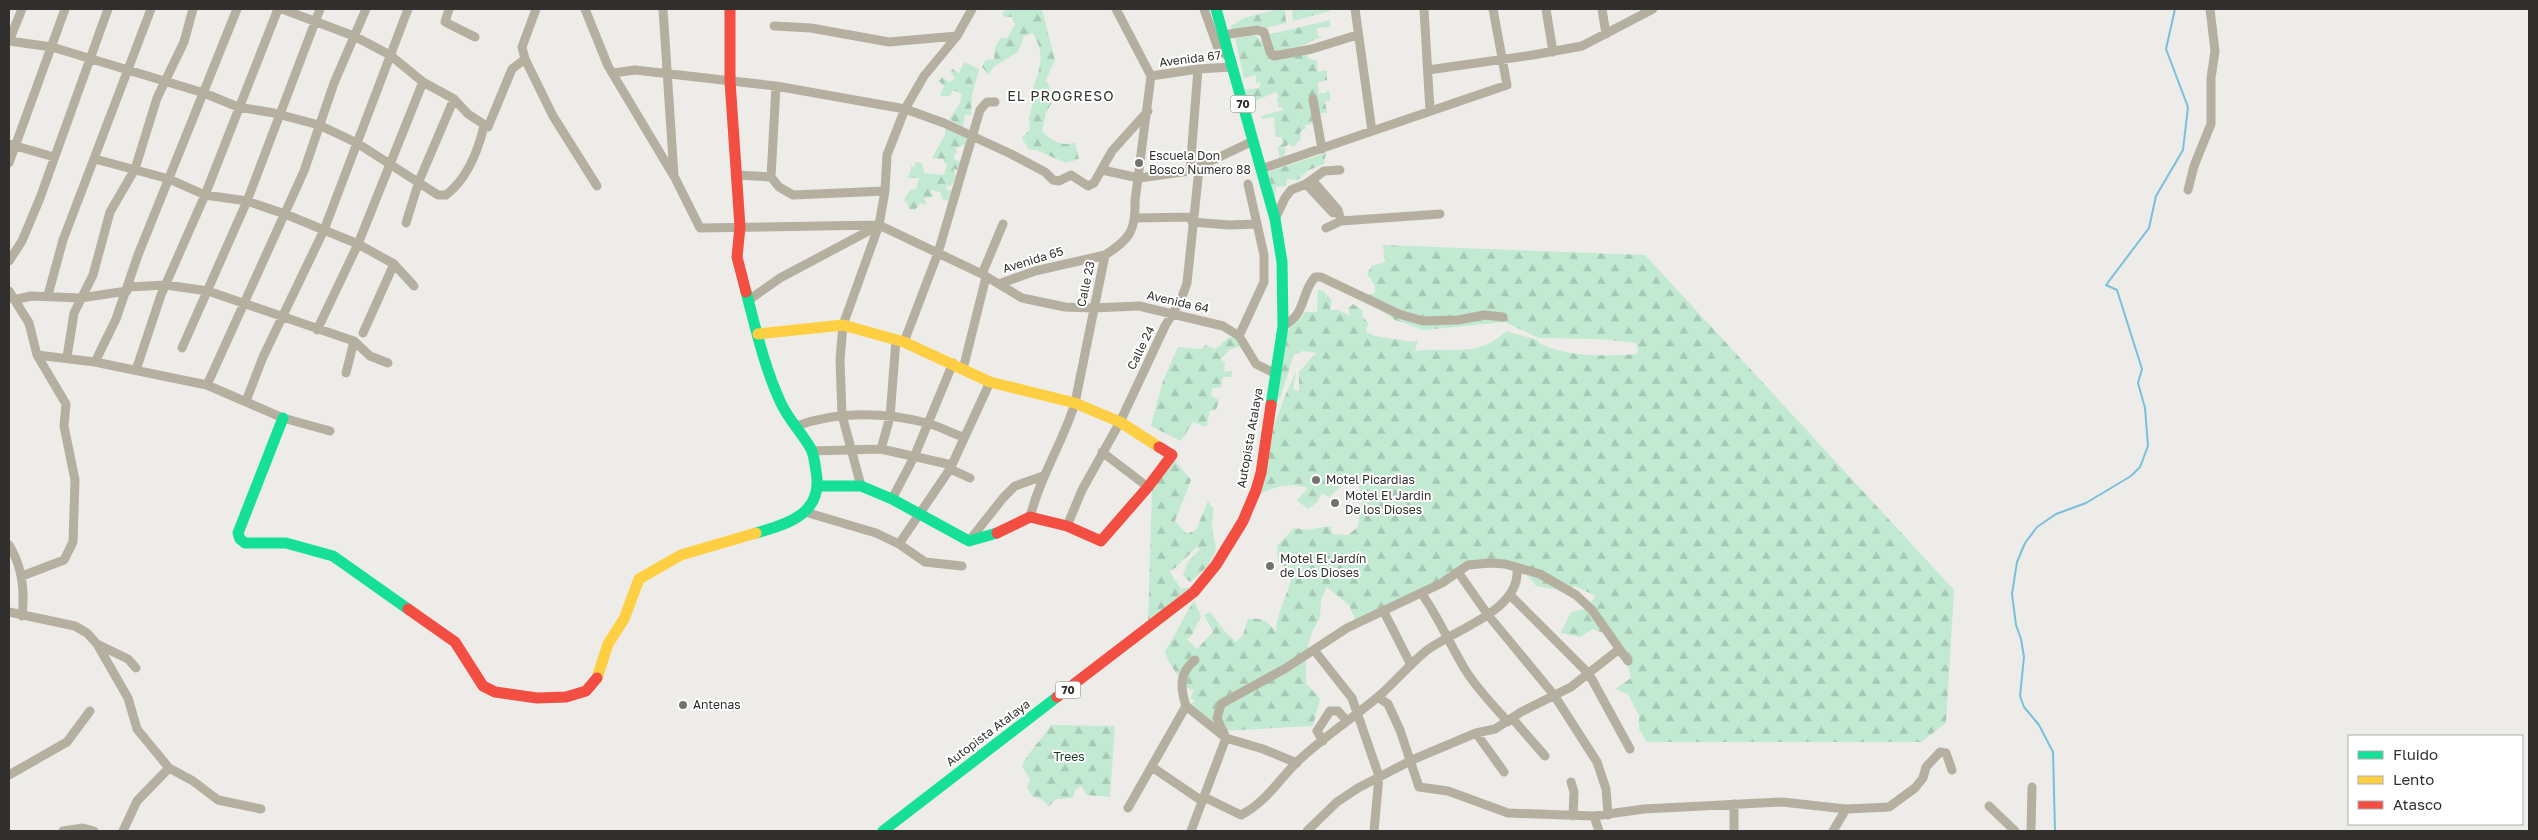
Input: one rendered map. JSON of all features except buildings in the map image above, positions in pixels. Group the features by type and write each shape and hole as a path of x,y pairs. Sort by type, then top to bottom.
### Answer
{"street":[{"path":"22,9 9,41 52,47 88,60 165,80 238,107 280,114 319,125 357,143 390,162 438,195 446,195 457,187 479,148 484,126"},
{"path":"9,163 13,145 65,9"},
{"path":"9,262 22,241 108,9"},
{"path":"48,296 63,240 129,71 151,9"},
{"path":"67,357 74,313 93,275 110,212 134,169 157,98 184,42 193,9"},
{"path":"95,362 107,340 128,289 138,255 236,9"},
{"path":"136,370 166,286 205,195 278,9"},
{"path":"283,9 354,36 390,55 423,82 454,99 484,126 488,127 493,120 512,69 525,59"},
{"path":"182,348 247,201 320,9"},
{"path":"207,385 286,214 304,171 319,125 366,9"},
{"path":"246,401 263,357 324,230 340,182 357,143 408,9"},
{"path":"449,9 445,22 475,37"},
{"path":"536,9 522,47 525,59 553,116 597,186"},
{"path":"585,9 613,73 675,178 700,228 879,225"},
{"path":"663,9 675,178"},
{"path":"283,418 238,533 240,539 245,542 286,543 333,556 455,642 483,686 495,692 537,698 566,697 586,691 597,678 608,644 624,619 639,579 681,554 781,526 805,512 814,499 819,486 812,451 781,404 766,368 737,257 740,227 730,81 730,9"},
{"path":"861,486 842,415 840,360 843,326 879,225 885,191 887,154 905,109 924,76 958,36 972,9"},
{"path":"1116,9 1151,76"},
{"path":"1204,9 1219,51 1230,62"},
{"name":"Autopista Atalaya","path":"883,831 1194,592 1214,571 1238,532 1255,494 1283,326 1282,262 1275,219 1216,9"},
{"path":"1354,9 1372,131"},
{"path":"1424,9 1430,111"},
{"path":"1261,169 1507,84 1493,9"},
{"path":"1546,9 1553,52"},
{"path":"1602,9 1606,34"},
{"path":"1428,70 1582,46 1652,9"},
{"path":"2188,190 2211,117 2210,94 2215,51 2210,9"},
{"path":"774,26 811,28 889,42 909,42 958,36"},
{"path":"1223,35 1257,30 1264,32 1270,52 1274,56 1312,49 1357,35"},
{"name":"Avenida 67","path":"1151,76 1230,62"},
{"name":"Calle 24","path":"1067,526 1082,490 1120,422 1181,300 1187,283 1195,170 1198,69"},
{"path":"613,73 635,70 776,86 905,109 944,123 1026,162 1046,172 1053,180 1059,181 1071,175 1088,186 1094,183 1112,151 1148,111"},
{"name":"Calle 23","path":"1030,517 1043,476 1070,419 1075,403 1105,255 1122,244 1130,234 1136,218 1135,202 1140,178 1151,76"},
{"path":"317,330 358,244 423,82"},
{"path":"776,86 771,177 779,187 793,195 885,191"},
{"path":"406,223 420,181 454,99"},
{"path":"1313,99 1322,149"},
{"path":"881,449 890,417 900,341 938,252 983,104 996,102"},
{"path":"1102,170 1140,178 1195,170 1215,158 1253,141"},
{"path":"13,145 54,157"},
{"path":"95,158 169,180 205,195 247,201 286,214 358,244 394,264 414,286"},
{"path":"1275,219 1284,198 1291,190 1309,182 1324,172 1340,170"},
{"path":"736,175 771,177"},
{"path":"1309,182 1333,213 1340,218"},
{"path":"1248,184 1264,255 1264,282 1239,336 1256,364 1276,374"},
{"path":"1326,228 1340,218 1440,214"},
{"path":"1136,218 1192,219 1228,225 1257,224"},
{"path":"964,369 984,275 1004,224"},
{"path":"749,300 780,278 879,225"},
{"name":"Avenida 64","path":"879,225 984,275 1022,298 1065,307 1139,306 1223,326 1239,336"},
{"name":"Avenida 65","path":"999,284 1035,271 1105,255"},
{"path":"363,333 394,264"},
{"path":"1283,326 1293,321 1301,310 1315,277 1321,277 1399,314 1423,321 1458,320 1484,315 1503,317"},
{"path":"14,300 31,296 80,298 128,289 166,286 208,291 354,342 370,356 388,363"},
{"path":"9,291 30,323 37,355 66,404 64,426 75,480 73,542 64,560 22,576"},
{"path":"758,334 843,326 900,341 953,363 990,382 1075,403 1120,422 1172,455 1148,487 1101,541 1067,526 1030,517 988,537 969,541 892,500 861,486 819,486"},
{"path":"346,373 354,342"},
{"path":"37,355 67,357 207,385 283,418 330,432"},
{"path":"892,500 914,457 953,363"},
{"path":"899,544 951,467 963,437 990,382"},
{"path":"797,426 817,418 842,415 890,417 927,423 963,437"},
{"path":"812,451 881,449 951,467 970,478"},
{"path":"1102,452 1148,487"},
{"path":"969,541 997,505 1016,486 1043,476"},
{"path":"805,512 876,533 899,544 924,562 962,566"},
{"path":"9,545 14,553 22,576 24,598 22,616"},
{"path":"1191,831 1226,738 1217,718 1221,704 1314,650 1347,628 1383,610 1422,594 1468,565 1490,562 1540,574 1576,595 1592,610 1618,650 1628,661"},
{"path":"1152,767 1203,799 1242,815 1256,807 1297,762 1378,697 1427,650 1488,615 1510,594 1518,578 1517,569"},
{"path":"1458,572 1488,615 1554,695 1597,762 1606,789 1608,815"},
{"path":"1422,594 1435,613 1447,638 1478,689 1545,756"},
{"path":"1510,594 1589,674 1630,749"},
{"path":"1383,610 1411,665"},
{"path":"9,612 75,626 97,644 128,659 136,668"},
{"path":"97,644 128,698 137,729 169,768 193,781 218,800 261,808"},
{"path":"1314,650 1352,698 1380,776 1374,831"},
{"path":"1307,831 1337,802 1380,776 1412,760 1476,733 1495,729 1589,674 1618,650"},
{"path":"1128,808 1186,706 1182,682 1185,668 1195,660"},
{"path":"1378,697 1388,704 1412,760 1419,787 1448,791 1508,813 1594,816 1644,810 1782,802 1846,809 1889,806 1915,788 1923,778 1926,767 1940,752 1946,753 1952,770"},
{"path":"1186,706 1226,738 1297,762"},
{"path":"9,776 67,742 90,711"},
{"path":"1323,741 1317,731 1330,711 1338,711 1347,721"},
{"path":"1476,733 1504,772"},
{"path":"124,831 137,801 169,768"},
{"path":"1570,782 1574,792 1573,816"},
{"path":"2031,831 2032,788"},
{"path":"1734,804 1734,831"},
{"path":"1989,806 2016,831"},
{"path":"1833,831 1846,809"},
{"path":"1594,816 1599,831"},
{"path":"63,831 83,828 94,831"}],"green space":[{"path":"1006,9 1042,9 1055,60 1046,80 1054,98 1046,113 1042,131 1061,144 1075,142 1079,159 1066,163 1036,150 1029,150 1022,138 1030,129 1029,118 1033,102 1042,95 1033,89 1040,67 1041,55 1033,33 1024,36 1018,52 993,67 989,75 982,67 986,60 994,59 995,47 1001,38 1007,38 1015,24 1012,17 1005,17 1002,14"},
{"path":"1285,9 1286,23 1261,29 1254,25 1231,31 1231,26 1244,18"},
{"path":"1292,9 1330,9 1330,11 1293,21"},
{"path":"1330,20 1330,27 1317,28 1318,36 1322,36 1287,53 1306,54 1309,59 1317,61 1318,72 1327,70 1327,80 1318,82 1319,97 1320,93 1326,93 1327,90 1330,93 1330,101 1325,101 1327,113 1321,113 1319,122 1305,125 1306,128 1300,132 1301,139 1294,147 1289,144 1282,149 1286,148 1284,158 1280,160 1278,147 1283,143 1281,137 1276,137 1274,119 1273,117 1262,119 1262,116 1283,110 1282,107 1279,108 1277,100 1279,96 1276,92 1248,104 1244,90 1259,88 1261,82 1256,83 1256,75 1244,78 1235,38 1254,34 1267,47 1263,36"},
{"path":"964,62 979,69 972,95 971,115 965,115 963,127 949,119 960,103 962,94 953,90 950,96 940,96 944,86 939,81 942,77 949,82 955,78 951,72 952,69 959,73"},
{"path":"946,126 966,136 966,144 956,148 957,153 954,154 954,159 961,162 958,170 953,169 956,176 952,185 946,186 947,190 952,190 948,201 942,199 940,192 931,190 930,193 933,194 933,197 924,198 927,205 921,203 915,210 909,209 904,200 910,190 916,189 919,178 907,178 911,171 911,166 915,167 915,162 922,163 924,173 944,175 947,164 944,163 944,159 932,158 945,135"},
{"path":"1326,153 1324,164 1309,170 1297,180 1287,179 1286,186 1276,187 1275,198 1268,172"},
{"path":"1383,245 1645,255 1954,590 1946,723 1921,742 1647,742 1639,729 1639,715 1628,694 1615,689 1631,678 1628,666 1618,656 1615,640 1609,635 1593,629 1580,637 1561,633 1571,612 1586,609 1596,596 1575,586 1560,590 1536,586 1523,572 1515,568 1497,564 1468,562 1441,582 1356,621 1349,605 1327,587 1321,600 1320,617 1313,630 1306,652 1306,683 1320,699 1313,726 1217,731 1189,705 1195,701 1190,698 1194,690 1188,689 1171,666 1165,651 1194,601 1201,616 1192,635 1187,639 1197,649 1213,632 1204,615 1210,612 1226,633 1236,642 1243,635 1248,619 1264,621 1276,632 1280,611 1292,576 1278,561 1277,546 1294,528 1307,530 1331,526 1332,534 1348,535 1358,527 1361,496 1358,485 1353,480 1342,485 1329,497 1322,493 1317,502 1308,509 1297,500 1308,488 1301,486 1282,486 1258,495 1268,447 1282,402 1296,372 1293,390 1299,391 1299,372 1316,353 1302,351 1294,355 1280,398 1277,395 1283,341 1287,333 1305,312 1317,312 1318,290 1323,291 1332,300 1330,310 1338,310 1351,316 1348,308 1353,304 1362,310 1363,317 1368,323 1366,332 1375,336 1414,342 1418,339 1415,351 1475,348 1496,339 1506,331 1538,340 1539,343 1551,348 1575,354 1638,354 1637,343 1599,339 1539,338 1505,322 1424,330 1395,320 1382,311 1368,295 1375,293 1375,285 1367,274 1372,266 1385,262"},
{"path":"1230,337 1238,339 1242,345 1229,350 1221,359 1225,363 1224,372 1232,371 1231,377 1223,377 1221,387 1212,388 1211,396 1219,400 1216,410 1210,411 1206,427 1193,422 1181,441 1151,426 1163,381 1178,347 1201,349 1206,345 1215,349"},
{"path":"1173,458 1191,480 1175,521 1187,534 1196,530 1208,501 1213,509 1212,527 1216,550 1208,566 1190,582 1183,575 1188,562 1200,549 1197,547 1175,568 1169,571 1181,589 1195,586 1148,626 1152,488"},
{"name":"Trees","path":"1051,725 1115,726 1110,797 1087,795 1081,786 1075,790 1073,798 1056,799 1049,806 1041,799 1032,796 1027,787 1030,779 1022,766"}],"waterway":[{"path":"2055,831 2053,752 2039,725 2024,707 2020,696 2024,657 2016,625 2012,594 2017,562 2025,543 2037,527 2056,514 2086,503 2131,476 2140,467 2148,446 2145,408 2138,383 2142,369 2117,290 2106,285 2149,228 2156,196 2183,150 2188,107 2166,49 2175,9"}],"traffic: fast":[{"path":"1216,9 1275,219 1282,262 1283,326 1271,405"},
{"path":"746,292 774,388 783,407 812,451 817,485 815,497 809,507 801,514 792,521 756,533"},
{"path":"283,418 238,533 240,539 245,543 286,543 333,556 408,609"},
{"path":"819,486 861,486 892,499 969,541 997,533"},
{"path":"883,831 1057,697"}],"traffic: slow":[{"path":"758,334 843,325 904,342 990,382 1075,403 1120,422 1159,447"},
{"path":"597,678 608,644 624,619 639,579 681,555 756,533"}],"traffic: jam":[{"path":"730,9 730,81 740,227 737,257 746,292"},
{"path":"1057,697 1194,592 1216,565 1243,521 1256,490 1261,473 1271,405"},
{"path":"997,533 1030,517 1067,526 1101,541 1148,487 1172,455 1159,447"},
{"path":"408,609 455,642 483,686 495,692 537,698 566,697 586,691 597,678"}],"place":[{"name":"Escuela Don Bosco Numero 88","path":"1139,163"},
{"name":"Motel Picardias","path":"1316,480"},
{"name":"Motel El Jardin De los Dioses","path":"1335,503"},
{"name":"Motel El Jardín de Los Dioses","path":"1270,566"},
{"name":"Antenas","path":"683,705"}],"district":[{"name":"EL PROGRESO","path":"1061,96"}]}
